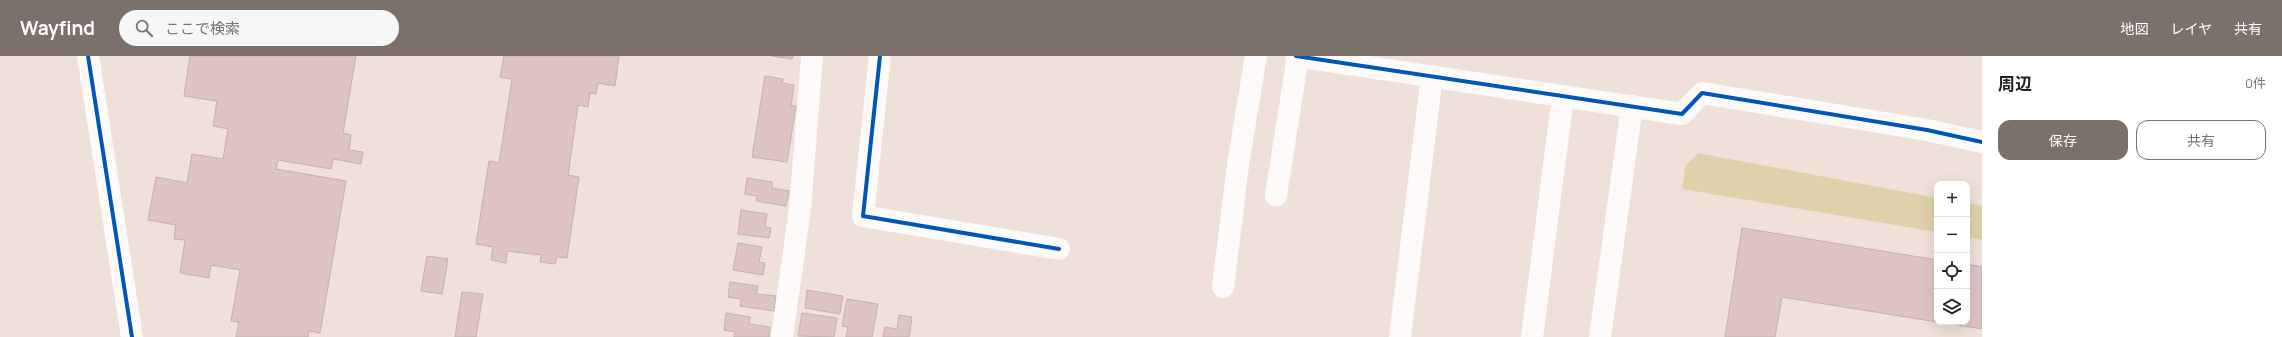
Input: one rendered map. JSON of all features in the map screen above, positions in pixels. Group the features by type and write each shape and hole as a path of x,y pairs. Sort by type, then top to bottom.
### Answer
{"street":[{"path":"88,56 132,337"},
{"path":"782,337 800,209 812,56"},
{"path":"880,56 863,216 1059,249"},
{"path":"1222,287 1239,158 1256,56"},
{"path":"1276,195 1297,56 1682,114 1702,93 1927,130 1982,142"},
{"path":"1400,337 1432,76"},
{"path":"1532,337 1563,96"},
{"path":"1600,337 1632,106"}],"shaded area":[{"path":"1698,153 1934,197 1934,231 1682,189 1686,165"},
{"path":"1970,204 1982,206 1982,240 1970,238"}],"building":[{"path":"190,56 356,56 343,133 351,135 349,150 363,152 361,164 333,159 331,169 278,160 276,169 346,181 320,333 309,331 308,337 236,337 239,322 231,321 240,270 211,265 209,278 180,273 185,240 174,239 176,225 148,220 156,177 187,183 192,154 223,159 228,129 213,126 217,101 184,96"},
{"path":"504,56 619,56 615,86 598,83 596,94 590,93 588,107 578,105 568,175 579,177 567,258 557,257 555,264 540,262 541,255 507,251 506,263 491,260 493,247 476,244 489,161 499,163 512,79 500,77"},
{"path":"771,56 793,56 792,59"},
{"path":"765,76 783,79 782,83 794,85 791,106 796,106 787,162 752,157"},
{"path":"747,178 772,182 772,188 789,191 786,206 756,201 757,196 745,194"},
{"path":"741,210 767,214 765,227 771,228 769,238 738,234"},
{"path":"1742,228 1934,260 1934,322 1782,297 1775,337 1725,337"},
{"path":"738,243 762,247 759,262 765,263 763,275 733,270"},
{"path":"427,256 448,259 442,294 421,291"},
{"path":"1970,265 1982,267 1982,329 1957,325 1970,325"},
{"path":"730,282 758,286 756,294 776,296 774,311 740,306 741,299 728,297"},
{"path":"807,290 843,296 840,314 805,308"},
{"path":"462,292 483,294 476,337 455,337"},
{"path":"847,299 878,304 872,337 846,337 848,327 842,326"},
{"path":"726,313 750,317 749,324 770,327 769,337 734,337 735,332 724,330"},
{"path":"802,313 837,318 834,337 798,336"},
{"path":"899,315 912,317 909,337 883,337 885,327 897,329"}],"cycle path":[{"path":"88,56 132,337"},
{"path":"880,56 863,216 1059,249"},
{"path":"1296,56 1682,114 1702,93 1927,130 1982,142"}]}
